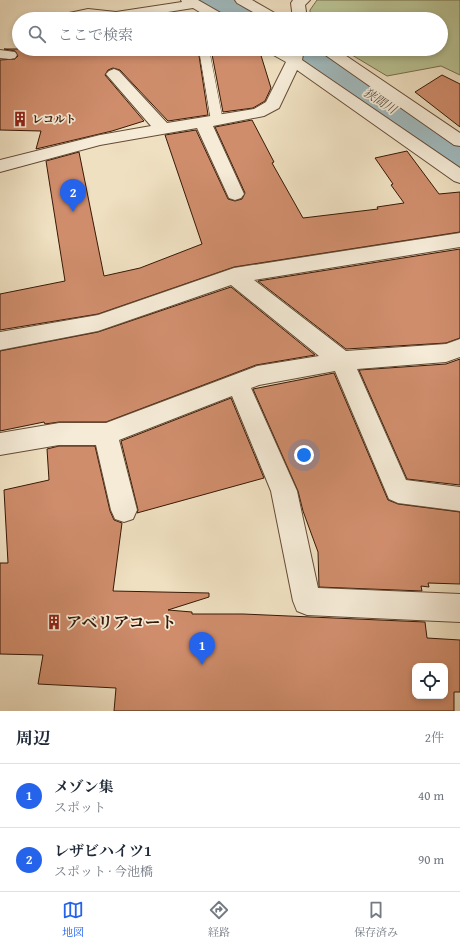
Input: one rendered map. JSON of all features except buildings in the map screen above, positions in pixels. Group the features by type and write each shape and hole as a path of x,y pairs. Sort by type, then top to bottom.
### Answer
{"street":[{"path":"242,0 263,12"},
{"path":"299,12 298,3 303,0"},
{"path":"138,12 192,2 209,12"},
{"path":"0,166 100,140 258,113 274,105 296,56"},
{"path":"297,56 460,177"},
{"path":"336,56 460,141"},
{"path":"114,74 164,130"},
{"path":"210,122 235,194"},
{"path":"0,341 98,323 234,276 460,240"},
{"path":"234,276 342,361 398,491 460,499"},
{"path":"0,444 59,434 106,434 257,376 342,361 446,353 460,348"},
{"path":"238,384 284,491 307,601 460,608"},
{"path":"106,434 124,510"}],"lane":[{"path":"205,56 210,122"}],"green space":[{"path":"317,0 460,0 460,75 441,66 387,76 354,56 448,56 448,12 310,12"}],"waterway":[{"name":"狭間川","path":"215,0 236,12"},
{"name":"狭間川","path":"311,56 460,154"}],"place":[{"name":"レコルト","path":"20,119"},
{"name":"レザビハイツ1","path":"73,212"},
{"name":"アベリアコート","path":"54,622"},
{"name":"メゾン集","path":"202,665"}]}
